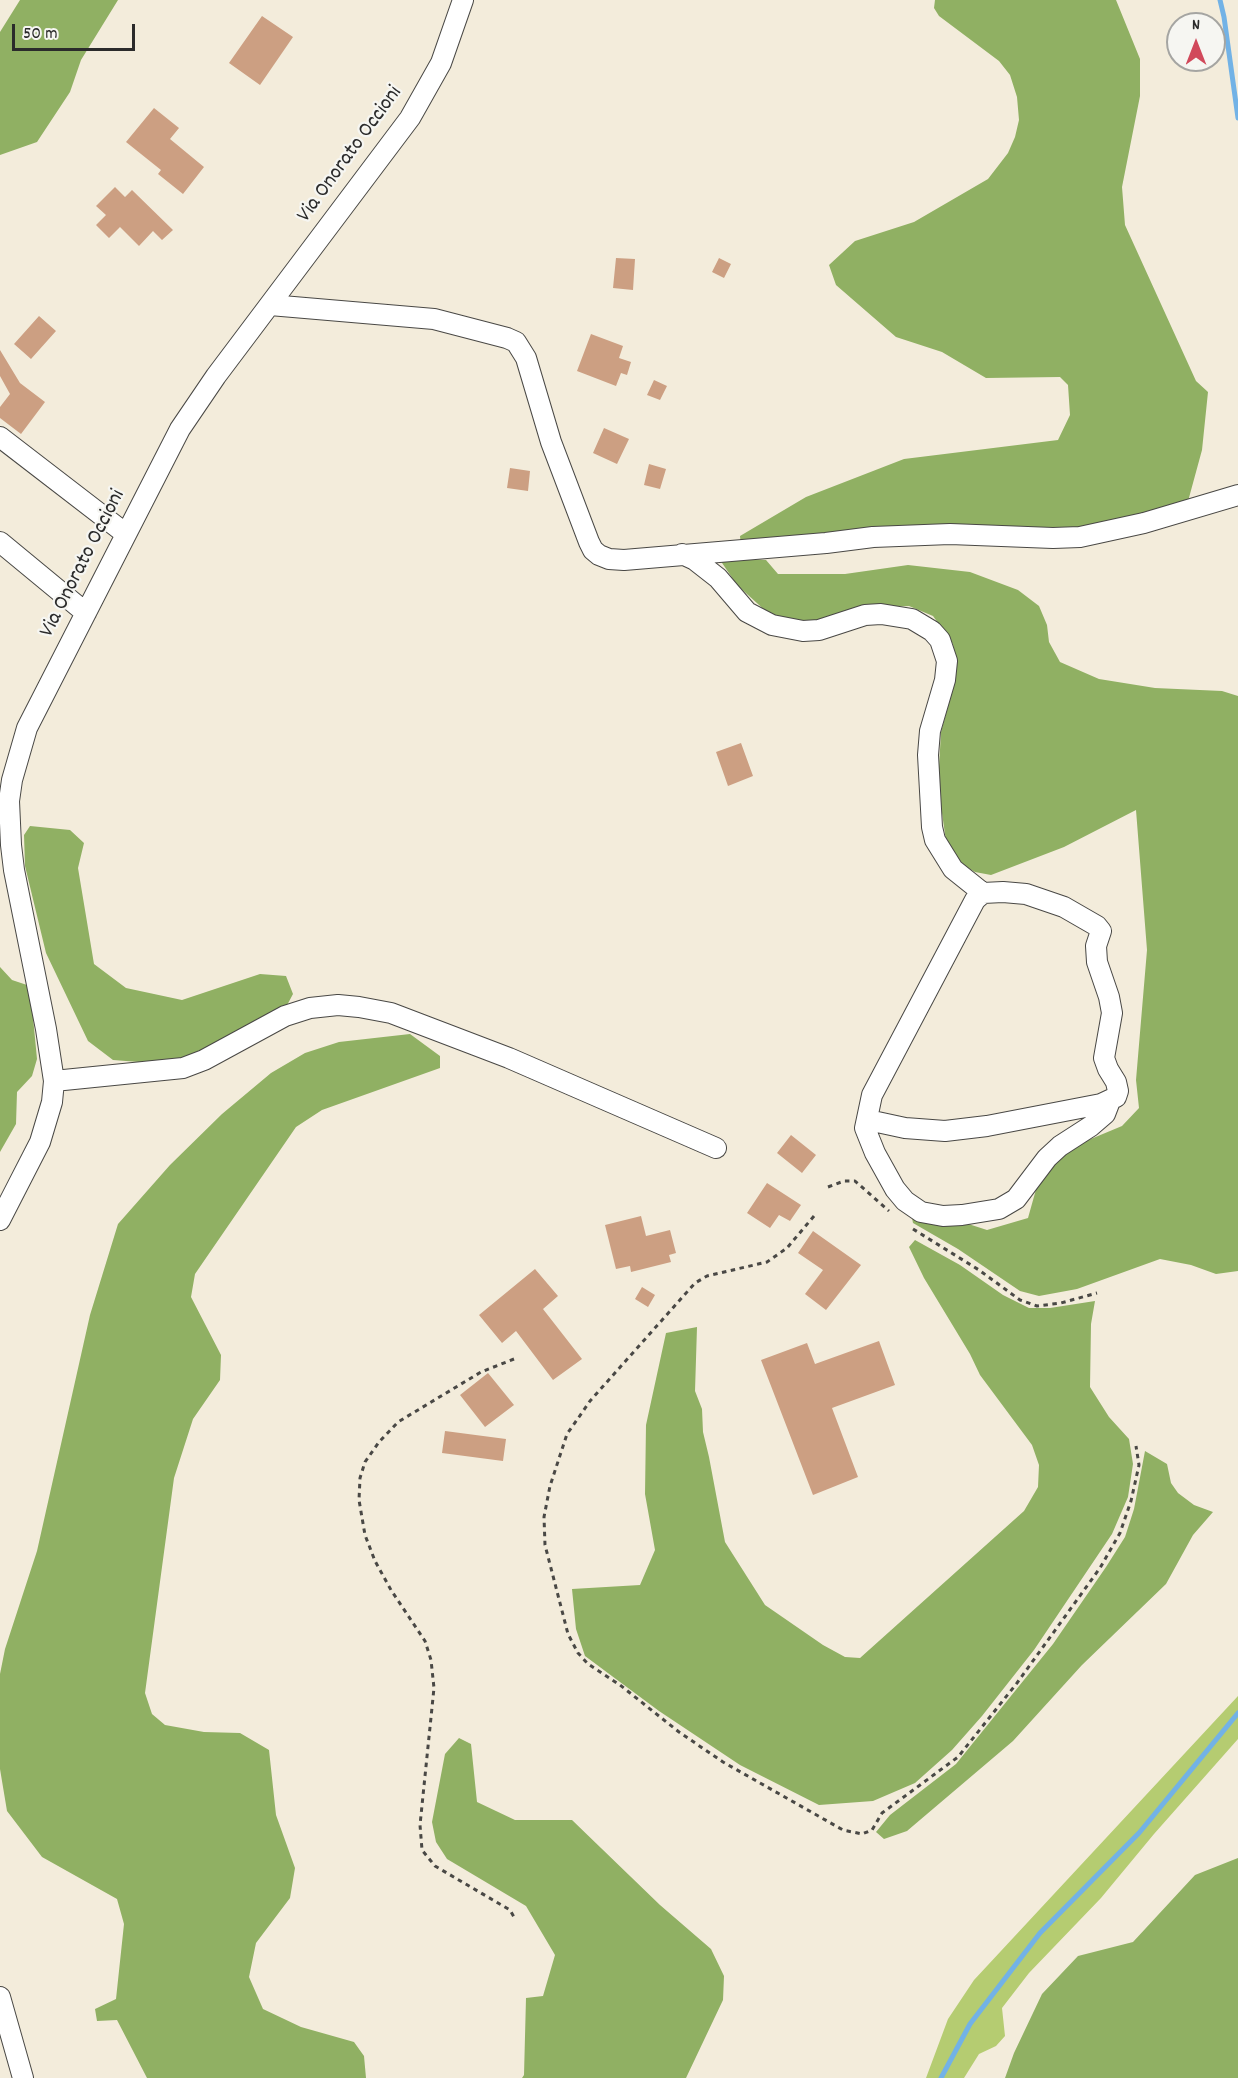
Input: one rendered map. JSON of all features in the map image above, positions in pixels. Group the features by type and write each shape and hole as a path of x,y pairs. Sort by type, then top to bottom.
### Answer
{"street":[{"name":"Via Onorato Occioni","path":"0,1220 40,1142 52,1102 54,1081 46,1029 12,862 9,801 17,760 27,729 180,429 216,376 414,112 441,63 463,0"},
{"path":"270,305 434,319 516,342 526,358 551,442 593,550 609,559 624,560 873,537 950,534 1080,537 1144,523 1238,495"},
{"path":"0,437 126,534"},
{"path":"0,542 86,613"},
{"path":"682,554 695,560 718,578 747,612 772,625 802,631 819,630 865,615 881,614 912,619 940,640 947,661 945,680 930,739 929,779 932,827 935,840 953,869 984,893"},
{"path":"868,1120 905,1128 945,1131 987,1126 1110,1101 1116,1097 1118,1091 1116,1082 1104,1058 1112,1013 1097,962 1096,946 1101,931 1097,926 1064,908 1026,894 984,893 975,900 872,1095 865,1128 875,1153 895,1189 905,1201 921,1212 943,1216 999,1209 1016,1199 1047,1158 1060,1146 1105,1114 1110,1101"},
{"path":"54,1081 183,1068 204,1060 285,1016 310,1008 338,1005 360,1007 391,1013 509,1058 716,1148"},
{"path":"0,1997 23,2078"}],"path":[{"path":"828,1187 844,1180 855,1180 895,1217"},
{"path":"814,1216 787,1248 766,1262 707,1276 694,1283 590,1401 567,1434 550,1486 544,1517 545,1545 568,1634 578,1653 588,1664 620,1685 679,1732 723,1762 843,1830 861,1834 872,1830 882,1813 958,1757 1017,1683 1100,1568 1120,1533 1131,1501 1139,1465 1136,1446"},
{"path":"911,1228 979,1270 1020,1300 1036,1306 1061,1303 1097,1293"},
{"path":"514,1359 481,1372 398,1422 378,1442 365,1462 360,1478 359,1500 365,1535 375,1561 391,1590 425,1641 431,1660 434,1688 420,1824 422,1850 435,1866 510,1910 514,1917"}],"green space":[{"path":"20,0 118,0 81,60 70,92 37,142 0,155 0,32"},
{"path":"935,0 1116,0 1140,59 1140,96 1122,187 1125,225 1196,381 1208,392 1202,450 1187,505 1105,527 741,546 740,536 806,497 904,459 1058,440 1070,415 1068,385 1060,377 986,378 942,352 896,337 836,285 829,265 855,241 914,222 988,179 1008,153 1015,137 1019,120 1017,97 1010,75 999,61 939,16 934,8"},
{"path":"718,557 766,560 778,574 845,574 908,565 970,572 1018,590 1039,606 1047,625 1049,642 1060,662 1099,679 1155,688 1222,691 1238,696 1238,1271 1216,1274 1191,1265 1160,1259 1077,1289 1039,1296 1020,1291 958,1249 913,1223 911,1213 956,1220 987,1230 1028,1218 1042,1168 1074,1146 1122,1126 1139,1108 1136,1080 1147,950 1136,810 1064,847 991,875 975,872 956,861 946,841 938,785 941,732 956,677 953,644 933,616 909,606 867,608 828,620 801,622 769,614 737,585"},
{"path":"30,826 70,830 84,843 78,868 94,964 126,988 182,1000 260,974 286,976 293,994 285,1009 193,1059 165,1064 113,1060 88,1041 46,953 25,866 24,835"},
{"path":"0,967 12,980 30,986 37,1059 32,1076 17,1092 16,1124 0,1152"},
{"path":"410,1034 440,1056 440,1068 322,1110 296,1127 195,1274 191,1297 221,1355 220,1380 193,1419 174,1478 145,1693 152,1714 165,1725 204,1732 240,1733 269,1750 276,1815 295,1868 290,1898 256,1943 249,1977 263,2009 301,2027 354,2042 364,2056 366,2078 147,2078 117,2020 97,2021 95,2009 116,1999 124,1924 117,1899 42,1857 7,1811 0,1769 0,1674 5,1649 37,1551 90,1315 118,1224 170,1165 222,1114 271,1073 305,1053 339,1042"},
{"path":"915,1240 960,1265 1003,1295 1029,1308 1050,1308 1095,1301 1091,1324 1090,1387 1109,1417 1129,1439 1133,1464 1128,1497 1112,1534 1034,1650 952,1750 915,1783 873,1801 819,1805 740,1765 659,1711 585,1656 576,1629 572,1589 640,1585 655,1550 645,1494 646,1425 666,1333 697,1327 695,1391 702,1409 703,1432 725,1542 765,1605 823,1645 845,1657 860,1658 1024,1511 1038,1487 1039,1465 1032,1445 980,1375 970,1354 924,1278 909,1247"},
{"path":"1145,1451 1167,1464 1171,1483 1178,1493 1194,1505 1213,1512 1193,1535 1166,1584 1082,1665 1013,1741 907,1831 884,1839 876,1832 890,1815 956,1764 1053,1644 1106,1567 1125,1537 1134,1509"},
{"path":"1238,1696 1238,1739 1101,1898 1029,1973 1002,2008 1005,2036 996,2046 979,2054 964,2078 926,2078 948,2019 974,1980"},
{"path":"459,1738 471,1744 477,1802 515,1820 572,1820 660,1905 711,1949 724,1976 723,2000 686,2078 522,2078 524,2075 526,1998 543,1996 555,1955 526,1906 447,1859 436,1842 432,1822 445,1754"},
{"path":"1238,1858 1238,2078 1005,2078 1014,2053 1042,1994 1078,1956 1133,1942 1195,1875"}],"building":[{"path":"262,16 293,37 260,85 229,63"},
{"path":"154,108 179,128 170,139 204,167 183,194 158,174 161,170 126,142"},
{"path":"115,187 125,197 132,190 173,230 162,240 153,231 139,246 120,227 109,238 96,225 106,215 96,206"},
{"path":"616,258 635,259 633,290 613,288"},
{"path":"719,258 731,264 724,278 712,272"},
{"path":"39,316 56,331 31,359 14,344"},
{"path":"591,334 623,346 619,358 631,362 627,375 621,373 616,386 577,371"},
{"path":"0,350 20,383 45,402 21,434 0,418 0,407 10,394 0,376"},
{"path":"654,380 667,386 660,400 647,395"},
{"path":"604,428 629,439 617,464 593,453"},
{"path":"649,464 666,469 660,489 644,485"},
{"path":"510,468 530,471 528,491 507,488"},
{"path":"741,743 753,776 728,786 716,752"},
{"path":"791,1135 816,1155 802,1173 777,1153"},
{"path":"767,1183 801,1205 790,1221 779,1215 770,1228 747,1213"},
{"path":"641,1216 646,1236 670,1230 676,1253 669,1255 671,1262 631,1272 630,1266 616,1269 605,1225"},
{"path":"813,1231 861,1265 826,1310 805,1294 823,1270 798,1253"},
{"path":"535,1269 558,1296 543,1309 582,1359 553,1380 516,1331 502,1343 479,1315"},
{"path":"642,1287 655,1295 648,1307 635,1299"},
{"path":"879,1341 895,1385 832,1408 858,1477 813,1495 761,1360 807,1343 815,1364"},
{"path":"488,1373 514,1405 485,1427 460,1395"},
{"path":"445,1431 506,1439 503,1461 442,1453"}],"waterway":[{"path":"1220,0 1238,118"},
{"path":"941,2078 970,2024 1040,1933 1139,1833 1238,1713"}]}
